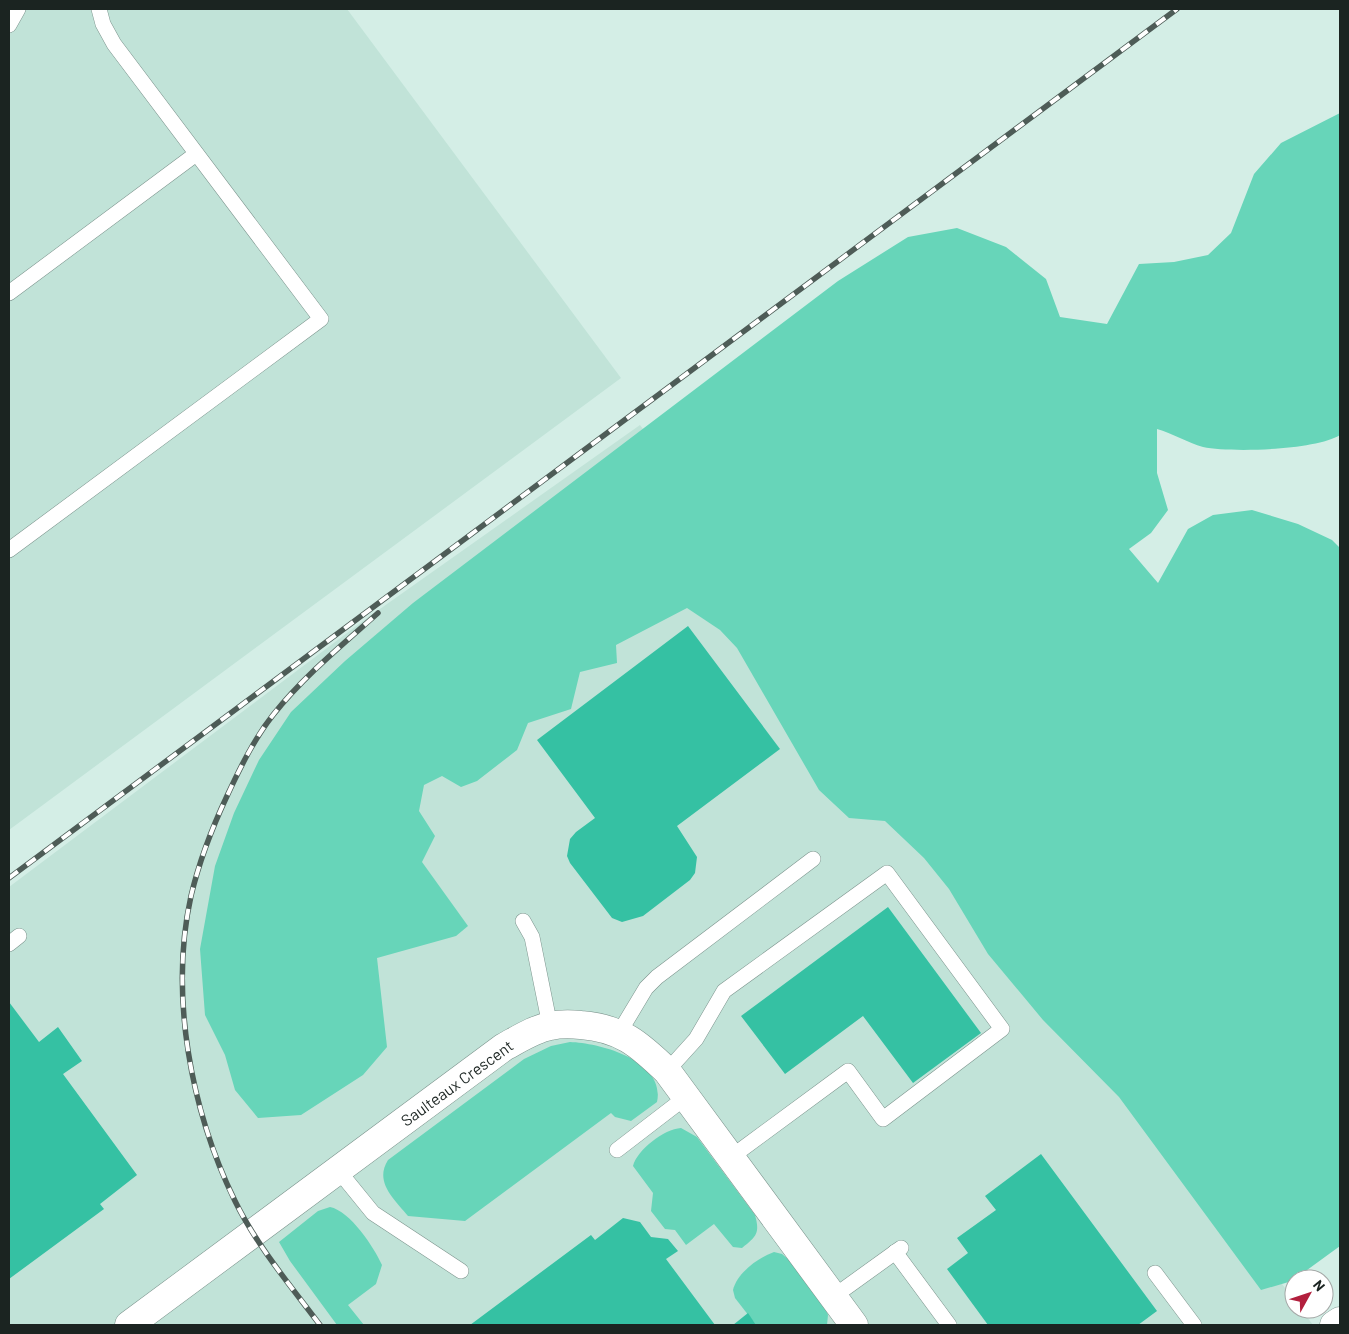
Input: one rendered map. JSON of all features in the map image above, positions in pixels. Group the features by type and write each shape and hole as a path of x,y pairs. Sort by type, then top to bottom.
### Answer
{"street":[{"name":"Saulteaux Crescent","path":"129,1325 504,1047 527,1034 550,1026 597,1026 619,1033 644,1048 667,1071 854,1325"},
{"path":"1334,1325 1340,1321"}],"lane":[{"path":"9,26 18,9"},
{"path":"9,550 320,320 114,44 103,24 99,9"},
{"path":"9,293 196,154"},
{"path":"619,1033 646,988 657,976 813,859"},
{"path":"667,1071 696,1039 724,992 887,873 1002,1029 883,1119 848,1071 730,1158"},
{"path":"523,921 532,937 550,1026"},
{"path":"617,1150 686,1097"},
{"path":"338,1170 374,1213 462,1271"},
{"path":"834,1297 898,1250 949,1325"},
{"path":"1155,1273 1187,1323"}],"shaded area":[{"path":"9,9 347,9 621,378 9,830"},
{"path":"640,425 1284,1287 1284,1319 1308,1319 1313,1325 9,1325 9,887 363,621"}],"green space":[{"path":"1340,113 1340,435 1313,444 1294,447 1233,450 1203,447 1157,429 1157,473 1168,510 1151,533 1129,549 1158,583 1188,529 1213,515 1252,510 1298,524 1332,540 1340,548 1340,1246 1308,1269 1284,1269 1284,1283 1261,1290 1119,1097 1043,1020 988,954 949,889 924,858 885,821 849,818 819,790 737,648 720,630 687,608 616,645 617,663 580,672 571,709 528,723 517,750 477,781 461,787 442,776 424,785 419,811 435,836 422,862 468,926 456,936 377,958 387,1047 363,1075 301,1115 258,1118 235,1090 225,1055 205,1015 200,949 215,866 234,813 259,760 291,712 345,661 413,603 838,281 908,237 957,228 1006,247 1046,279 1060,317 1107,324 1139,264 1174,262 1208,255 1231,233 1254,174 1281,143"},
{"path":"570,1042 598,1046 614,1051 642,1065 652,1075 657,1088 657,1102 631,1121 615,1117 611,1113 465,1221 408,1216 392,1197 384,1183 384,1168 388,1160 524,1059 551,1046"},
{"path":"681,1128 697,1137 755,1215 756,1234 742,1248 733,1247 714,1224 686,1245 675,1230 665,1229 651,1211 653,1193 633,1166 640,1153 652,1141 667,1132"},
{"path":"330,1207 338,1210 353,1222 367,1240 382,1265 376,1284 348,1305 364,1325 337,1325 290,1261 279,1242 318,1211"},
{"path":"774,1252 782,1254 789,1260 825,1308 828,1315 827,1325 756,1325 735,1298 733,1290 735,1284 744,1272 761,1258"}],"building":[{"path":"688,626 780,749 677,826 697,857 695,873 690,880 643,916 622,922 612,918 570,863 567,856 570,839 576,832 595,818 537,740"},
{"path":"888,907 981,1033 913,1083 863,1016 785,1074 741,1016"},
{"path":"9,1002 39,1042 58,1027 82,1061 63,1074 137,1175 100,1204 104,1209 9,1279"},
{"path":"1041,1154 1157,1311 1138,1325 988,1325 947,1269 968,1253 957,1238 996,1210 985,1196"},
{"path":"623,1218 640,1222 651,1237 668,1239 678,1251 666,1259 715,1325 470,1325 591,1235 595,1240"},
{"path":"748,1313 756,1325 733,1325"}],"railway":[{"path":"9,878 1177,9"},
{"path":"320,1325 253,1234 235,1201 206,1129 188,1052 182,973 185,934 191,896 206,845 242,764 266,724 285,701 323,662 378,613"}]}
